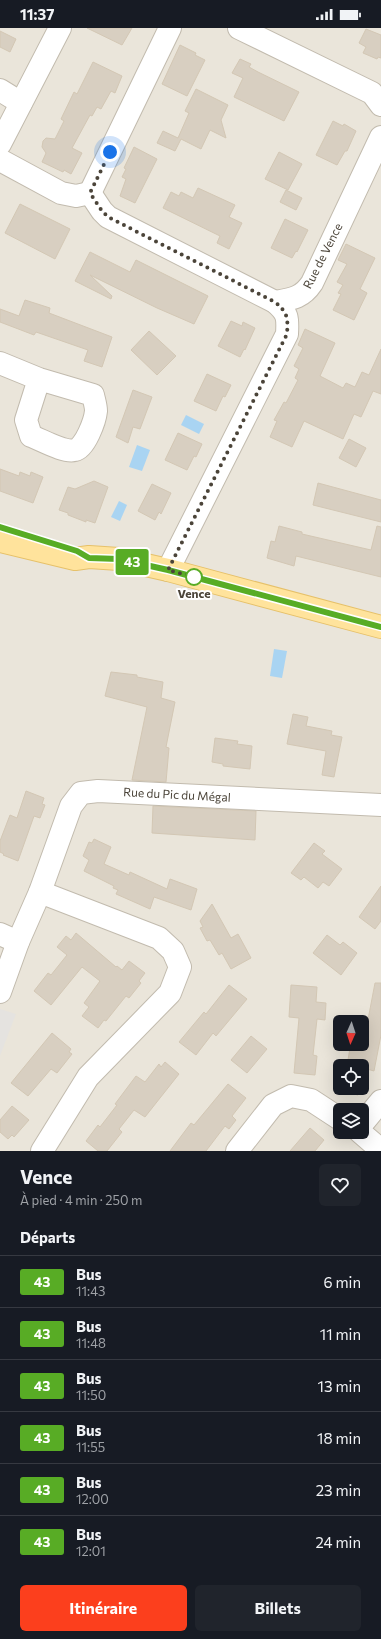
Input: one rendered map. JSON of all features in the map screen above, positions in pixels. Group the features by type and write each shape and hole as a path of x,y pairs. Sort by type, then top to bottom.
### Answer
{"main road":[{"path":"0,527 77,551 89,558"},
{"path":"0,541 75,559 119,559 168,570 381,627"}],"street":[{"path":"0,144 60,28"},
{"path":"90,193 170,28"},
{"path":"239,28 372,93 381,105"},
{"path":"0,90 21,103"},
{"name":"Rue de Vence","path":"275,302 294,299 305,293 312,284 381,136"},
{"path":"0,160 62,193 76,196 90,193"},
{"path":"90,193 108,217 275,302 284,310 288,321 287,334 168,570"},
{"path":"0,363 39,380"},
{"name":"Rue du Pic du Mégal","path":"0,992 9,938 40,892 71,806 81,793 98,791 381,805"},
{"path":"40,892 159,938 173,951 180,967 170,993 88,1077 42,1151"},
{"path":"237,1151 273,1105 291,1096 311,1100 333,1114"},
{"path":"369,1116 381,1101"},
{"path":"368,1139 381,1150"}],"shaded area":[{"path":"0,28 381,28 381,1151 0,1151"},
{"path":"0,1009 16,1014 0,1056"}],"water":[{"path":"186,415 204,424 199,434 181,425"},
{"path":"137,445 150,450 142,471 129,467"},
{"path":"119,501 127,505 120,521 111,517"},
{"path":"274,649 287,651 282,678 270,676"}],"building":[{"path":"87,28 132,28 122,45"},
{"path":"366,29 381,35 381,58 378,57 377,59 363,53 366,47 359,43"},
{"path":"0,31 16,39 10,52 0,47"},
{"path":"180,45 196,53 195,55 205,60 187,96 162,84"},
{"path":"240,59 251,64 249,67 299,92 284,121 234,97 243,78 232,73"},
{"path":"93,62 122,76 115,93 111,91 101,109 97,107 92,116 90,115 72,148 82,153 71,174 64,170 63,172 42,162 46,153 42,147 43,141 46,138 55,139 64,121 61,119 74,92 77,94"},
{"path":"196,89 228,105 221,120 226,138 210,130 201,149 181,139 175,151 157,143 163,131 178,138 189,113 185,111"},
{"path":"333,121 343,126 344,124 356,131 347,151 345,151 337,165 316,155"},
{"path":"134,147 157,159 135,203 120,196 126,179 122,177 126,169 124,168"},
{"path":"279,152 302,164 288,190 265,179"},
{"path":"198,188 235,205 229,217 242,223 229,249 217,243 220,236 163,208 171,192 179,196 181,192 193,198"},
{"path":"286,190 302,198 296,210 280,202"},
{"path":"20,204 70,229 55,259 5,233"},
{"path":"285,219 308,230 297,252 296,251 292,258 271,248"},
{"path":"346,244 375,258 360,289 367,293 354,320 333,310 341,294 338,293 343,285 337,282 347,264 338,260"},
{"path":"90,252 130,272 136,260 208,296 194,324 157,308 90,275 112,296 111,299 75,281"},
{"path":"25,300 50,308 49,313 112,337 102,367 84,361 88,350 36,332 34,335 0,322 0,309 19,316"},
{"path":"231,321 242,326 243,322 255,328 245,350 244,349 240,357 218,346"},
{"path":"305,329 335,343 320,376 343,388 346,383 355,387 362,372 369,375 381,349 381,394 373,391 361,417 354,414 343,439 304,421 292,447 270,437 277,421 274,420 284,402 286,403 298,380 295,378 299,369 294,366 303,348 298,345"},
{"path":"149,331 176,356 157,375 131,350"},
{"path":"207,374 231,385 225,397 223,396 216,411 194,401"},
{"path":"133,390 152,397 140,429 133,427 128,443 116,437"},
{"path":"178,433 202,444 196,457 194,456 187,470 165,460"},
{"path":"349,439 366,448 356,467 339,458"},
{"path":"0,469 19,476 20,472 30,476 31,472 43,477 33,503 0,491"},
{"path":"94,481 108,487 95,523 86,520 86,522 59,510 68,487 75,489"},
{"path":"318,483 381,500 381,522 313,505"},
{"path":"152,484 171,493 161,514 159,512 155,520 138,511"},
{"path":"279,526 302,532 302,534 371,550 377,526 381,527 381,577 296,556 294,566 267,558 271,541 275,542"},
{"path":"111,672 137,675 137,677 163,682 161,698 175,702 166,747 169,748 166,782 132,780 147,707 105,696"},
{"path":"293,714 308,717 306,726 332,731 331,735 342,737 334,777 322,775 326,751 287,744"},
{"path":"215,738 238,741 237,744 252,746 250,769 223,766 223,764 212,762"},
{"path":"26,791 44,798 42,804 45,805 40,818 34,816 18,861 3,855 4,854 0,852 0,841 10,815 17,818"},
{"path":"153,806 256,811 255,840 152,833"},
{"path":"94,839 111,847 104,864 129,875 130,872 167,889 170,879 197,889 191,910 154,897 150,909 116,894 118,890 113,888 114,886 84,871 89,860 83,856 89,842 92,843"},
{"path":"314,843 325,851 322,854 342,869 329,886 323,882 318,888 304,877 301,880 291,873"},
{"path":"381,886 381,921 375,929 359,917"},
{"path":"212,904 231,938 238,934 251,958 231,969 222,953 219,955 210,940 207,941 200,928 203,927 200,921"},
{"path":"76,933 116,967 117,966 122,970 129,961 145,973 139,981 141,983 129,998 126,996 106,1021 104,1020 98,1028 82,1016 89,1007 84,1003 100,981 82,967 51,1005 34,991 48,973 51,975 67,955 57,947 66,936 71,940"},
{"path":"327,935 340,945 343,942 357,953 341,975 313,953"},
{"path":"375,983 381,983 381,1035 374,1071 369,1070 369,1059 348,1059 350,1051 369,1051 369,1015"},
{"path":"229,985 247,999 216,1036 213,1033 196,1055 179,1042 204,1012 206,1014"},
{"path":"291,985 317,987 316,1002 326,1003 325,1020 317,1019 313,1055 317,1056 315,1075 294,1073 299,1018 289,1017"},
{"path":"52,1033 71,1049 69,1052 72,1054 57,1073 51,1069 28,1096 11,1083"},
{"path":"251,1036 267,1049 247,1073 231,1060"},
{"path":"165,1062 179,1074 145,1117 134,1110 119,1129 122,1132 107,1151 98,1151 86,1141 98,1125 100,1127 117,1105 115,1104 136,1076 145,1082 159,1064 161,1067"},
{"path":"228,1084 246,1098 232,1116 236,1120 229,1129 225,1126 206,1151 170,1151 191,1123 194,1125"},
{"path":"12,1106 29,1120 14,1137 12,1135 8,1139 0,1132 0,1120"},
{"path":"310,1128 324,1140 315,1151 290,1151"}],"bus line":[{"name":"43","path":"0,527 77,551 89,558 119,559 168,570 381,627"}],"place":[{"name":"Vence","path":"194,577"}],"route":[{"path":"110,152 90,193 108,217 275,302 284,310 288,321 287,334 168,570 194,577"}]}
